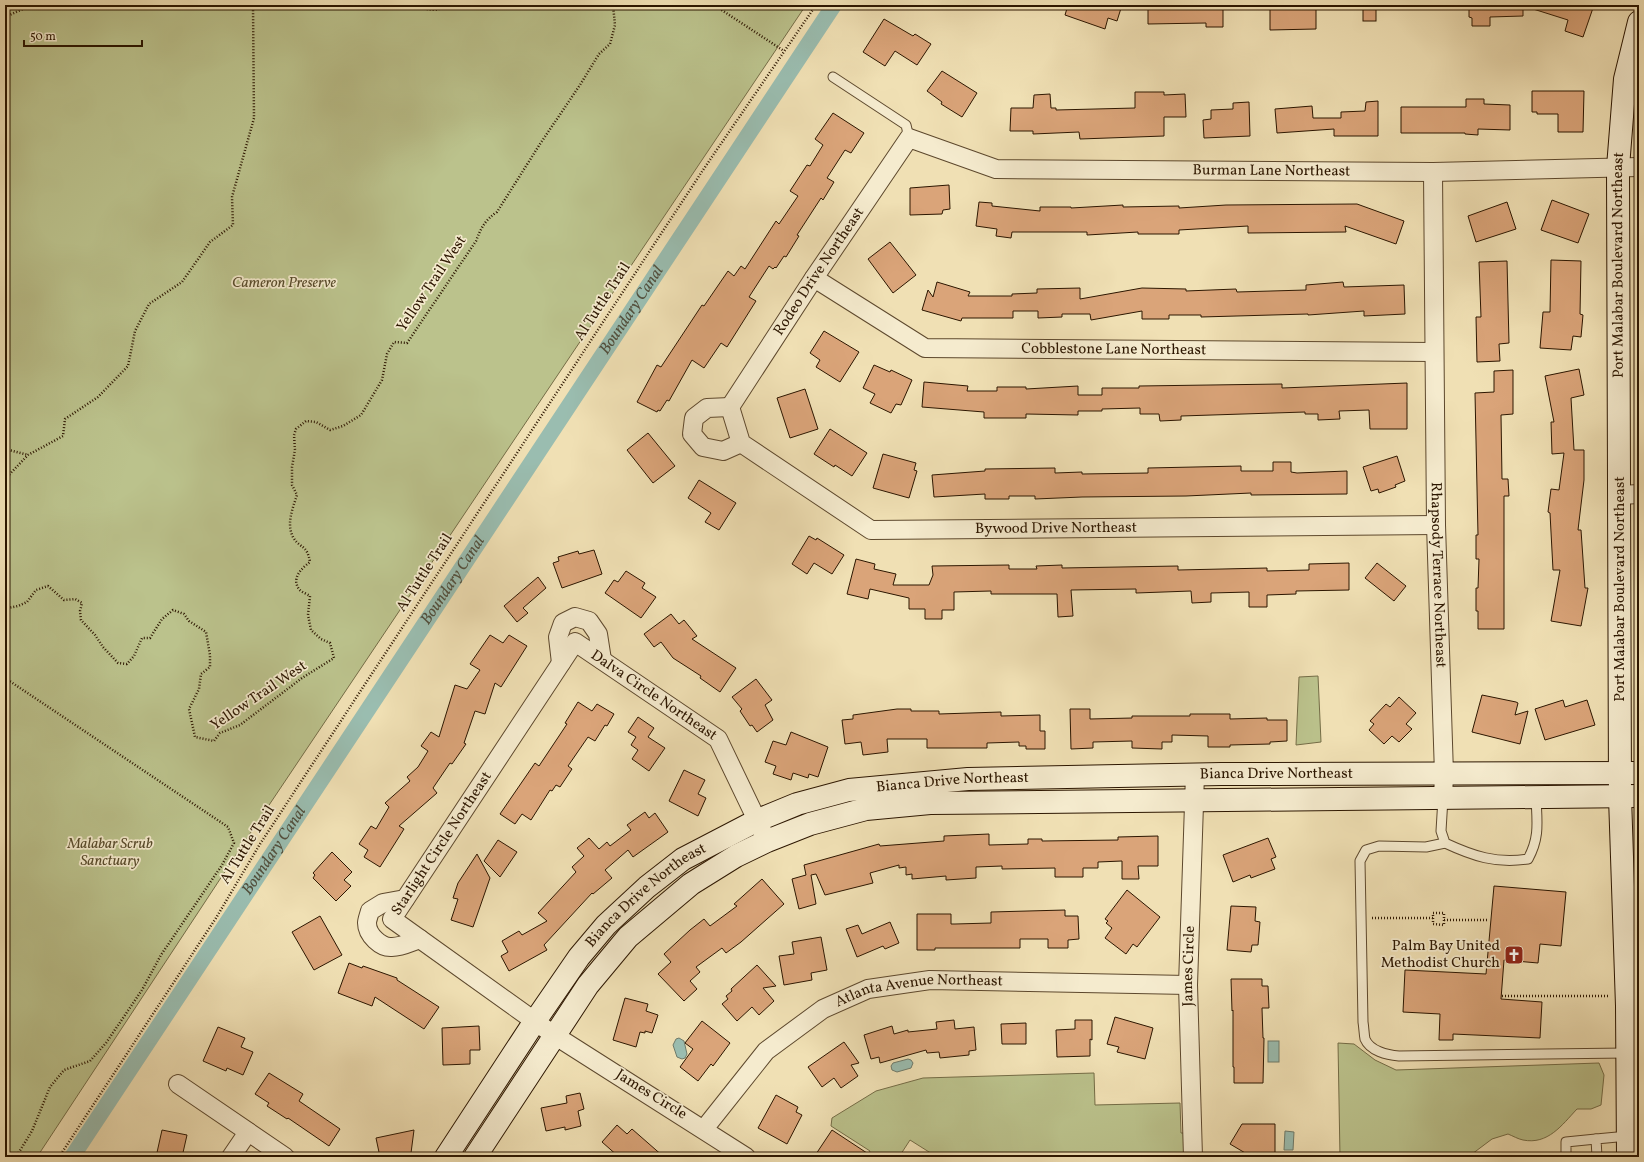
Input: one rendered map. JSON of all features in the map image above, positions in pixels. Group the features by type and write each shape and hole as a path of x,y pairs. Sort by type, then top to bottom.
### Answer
{"street":[{"name":"Port Malabar Boulevard Northeast","path":"1628,1146 1625,1002 1630,797 1630,495 1629,167 1625,79 1639,22"},
{"name":"Burman Lane Northeast","path":"909,138 996,168 1433,172 1629,167"},
{"name":"Rodeo Drive Northeast","path":"730,407 814,278 909,138"},
{"name":"Rhapsody Terrace Northeast","path":"1433,172 1436,525 1444,774 1443,798"},
{"name":"Cobblestone Lane Northeast","path":"814,278 925,348 1434,352"},
{"path":"730,407 741,442 723,451 703,447 692,434 694,418 708,408 730,407"},
{"name":"Bywood Drive Northeast","path":"741,442 871,530 1436,525"},
{"path":"561,663 558,638 562,622 575,617 589,621 598,634 602,660"},
{"name":"Dalva Circle Northeast","path":"575,642 718,739 768,841"},
{"name":"Starlight Circle Northeast","path":"554,1035 392,919 575,642"},
{"name":"Bianca Drive Northeast","path":"446,1157 579,957 606,925 647,887 684,859 758,820 797,804 848,790 933,781 978,779 1195,774 1630,773"},
{"name":"James Circle","path":"1193,1157 1188,985 1195,774"},
{"path":"978,779 978,803"},
{"name":"Bianca Drive Northeast","path":"475,1157 588,985 628,937 691,884 728,860 768,841 810,824 866,809 930,803 1630,797"},
{"path":"405,899 383,903 370,911 367,923 371,936 378,942 391,948 408,944 420,939"},
{"name":"Atlanta Avenue Northeast","path":"704,1129 766,1051 823,1009 868,989 930,980 1188,985"},
{"name":"James Circle","path":"554,1035 746,1157"},
{"path":"178,1084 285,1157"},
{"path":"231,1157 248,1132"}],"lane":[{"path":"833,77 906,125 909,138"},
{"path":"1443,798 1441,831 1445,843"},
{"path":"1536,798 1537,837 1533,850 1528,859 1512,862 1487,859 1445,843 1426,847 1379,846 1366,850 1360,861 1363,1022 1366,1040 1370,1045 1387,1055 1399,1056 1627,1053"},
{"path":"1566,1157 1566,1142 1596,1139 1628,1146"},
{"path":"1596,1139 1597,1157"}],"path":[{"path":"5,17 23,9 26,5"},
{"path":"5,479 28,455 63,436 65,419 98,397 128,366 135,331 149,304 182,282 210,242 233,225 232,197 254,118 253,5"},
{"path":"391,5 435,10 454,5"},
{"name":"Yellow Trail West","path":"5,606 8,608 27,602 36,590 48,586 64,600 75,599 82,603 80,611 81,620 95,635 103,648 118,663 127,664 134,656 142,638 150,638 162,620 173,610 184,614 189,621 206,632 210,655 210,667 201,674 199,689 189,709 195,737 214,741 220,733 240,725 302,678 334,658 330,643 321,639 311,630 308,615 310,596 299,589 296,580 300,570 310,562 308,552 293,537 290,519 297,495 292,485 294,435 296,429 306,421 316,422 330,430 343,426 361,415 382,380 387,354 394,342 407,342 476,241 487,218 497,212 540,144 580,86 599,54 610,44 615,25 613,5"},
{"path":"714,5 784,51"},
{"name":"Al Tuttle Trail","path":"59,1157 216,918 278,817 703,170 816,5"},
{"path":"5,449 28,455"},
{"path":"5,678 228,827 234,843 222,865 161,954 142,990 106,1043 90,1060 64,1070 50,1086 32,1131 16,1157"},
{"path":"1433,913 1444,913 1444,925 1433,924 1433,918 1433,913"},
{"path":"1361,917 1433,918"},
{"path":"1444,920 1489,920"},
{"path":"1502,996 1625,1002"}],"green space":[{"name":"Cameron Preserve","path":"5,5 806,5 257,823 37,1157 5,1157"},
{"path":"1318,676 1321,742 1296,745 1299,677"},
{"path":"1338,1043 1354,1044 1375,1060 1396,1070 1599,1063 1604,1075 1601,1105 1591,1109 1577,1109 1560,1127 1547,1137 1540,1140 1523,1140 1508,1134 1492,1139 1468,1157 1340,1157"},
{"path":"1094,1073 1095,1105 1180,1103 1181,1133 1191,1133 1192,1157 937,1157 910,1140 899,1157 867,1157 870,1151 831,1126 832,1118 876,1091 923,1078"}],"shaded area":[{"path":"679,1038 684,1041 687,1054 685,1058 682,1059 677,1057 673,1045 676,1039"},
{"path":"1268,1041 1279,1041 1279,1062 1268,1062"},
{"path":"908,1059 913,1063 911,1068 897,1072 892,1070 891,1066 893,1063"},
{"path":"1285,1131 1294,1132 1293,1150 1284,1150"}],"building":[{"path":"1068,5 1122,5 1117,21 1108,18 1105,29 1065,15"},
{"path":"1148,5 1223,5 1223,27 1206,27 1206,23 1148,24"},
{"path":"1291,5 1316,5 1316,29 1270,30 1270,7 1291,7"},
{"path":"1363,5 1376,5 1376,21 1363,21"},
{"path":"1469,5 1523,5 1523,16 1490,17 1490,26 1472,26 1472,18 1469,17"},
{"path":"1530,5 1594,5 1583,37 1565,31 1568,20 1530,8"},
{"path":"884,19 913,36 915,34 931,44 917,65 895,51 885,66 863,52"},
{"path":"942,71 977,93 962,117 941,104 942,102 927,91"},
{"path":"1532,91 1584,91 1583,132 1558,132 1558,114 1537,114 1537,112 1532,112"},
{"path":"1135,92 1164,92 1164,95 1185,94 1186,117 1164,117 1164,136 1080,139 1079,132 1033,134 1033,131 1010,131 1011,108 1033,108 1034,95 1050,94 1051,108 1056,108 1056,110 1135,108"},
{"path":"1466,99 1484,99 1484,104 1510,105 1510,130 1478,129 1478,135 1465,133 1401,133 1401,107 1466,107"},
{"path":"1378,101 1378,136 1334,136 1334,129 1277,133 1275,109 1312,106 1313,118 1341,118 1341,112 1365,111 1366,102"},
{"path":"1249,102 1250,136 1204,138 1203,120 1211,119 1211,110 1233,109 1233,103"},
{"path":"833,113 864,133 851,153 845,150 827,178 834,182 823,200 821,198 797,235 799,236 786,257 784,256 776,268 775,267 773,269 769,266 749,297 756,301 727,347 721,343 704,368 692,360 669,401 667,400 660,411 658,410 657,412 637,402 657,365 661,367 702,305 704,306 728,271 734,276 741,266 745,269 776,221 779,224 798,196 790,191 807,165 810,166 823,145 815,139"},
{"path":"949,185 950,209 943,210 942,214 910,215 910,188"},
{"path":"1552,200 1589,214 1578,243 1541,230"},
{"path":"979,202 992,203 992,206 1040,211 1040,207 1071,208 1123,205 1123,207 1179,206 1179,208 1226,205 1357,204 1404,221 1396,244 1345,226 1346,232 1248,233 1248,226 1179,230 1179,234 1138,234 1138,232 1087,235 1087,232 1012,232 1011,238 996,236 997,229 976,226"},
{"path":"1507,202 1516,229 1476,242 1468,216"},
{"path":"890,242 916,275 893,293 868,259"},
{"path":"1551,260 1581,261 1580,314 1583,315 1581,337 1573,336 1571,350 1540,348 1543,312 1550,312"},
{"path":"1507,261 1509,343 1499,344 1500,361 1477,362 1476,317 1481,317 1479,262"},
{"path":"937,282 970,292 968,296 1012,296 1012,294 1037,293 1037,289 1080,288 1080,299 1142,288 1186,289 1186,291 1236,289 1237,292 1306,290 1306,285 1343,282 1344,287 1404,285 1405,314 1364,316 1364,311 1308,315 1201,317 1201,315 1169,315 1169,319 1142,319 1142,311 1091,320 1090,314 1062,314 1062,317 1038,318 1038,311 1013,311 1013,318 962,318 961,321 922,310 928,290 933,297"},
{"path":"824,331 859,352 840,382 816,367 820,360 810,353"},
{"path":"874,365 890,372 891,370 912,380 901,405 896,404 891,413 870,403 875,394 863,388"},
{"path":"1579,369 1584,395 1571,398 1574,450 1584,450 1584,480 1578,530 1581,530 1585,588 1588,588 1581,626 1551,621 1560,570 1553,570 1550,513 1548,512 1551,489 1559,490 1564,453 1552,454 1551,422 1554,422 1545,376"},
{"path":"1513,370 1513,414 1501,415 1502,479 1508,479 1509,496 1504,496 1504,629 1478,629 1476,588 1478,588 1479,559 1476,559 1476,535 1478,535 1475,393 1494,392 1494,371"},
{"path":"924,382 968,386 967,391 997,391 997,387 1026,387 1026,389 1078,386 1078,395 1102,395 1102,388 1139,388 1139,386 1282,384 1282,388 1407,383 1407,429 1370,429 1369,410 1339,411 1340,419 1318,420 1318,414 1305,414 1305,412 1181,416 1181,420 1160,421 1159,414 1140,414 1140,408 1078,411 1078,415 1026,414 1026,418 984,418 984,412 922,407"},
{"path":"805,389 818,429 790,438 777,398"},
{"path":"830,429 867,453 852,476 835,465 834,467 814,454"},
{"path":"648,433 675,466 653,483 627,450"},
{"path":"883,454 916,463 914,470 917,471 909,498 873,488"},
{"path":"1397,456 1405,481 1395,485 1396,487 1379,493 1378,489 1371,491 1363,467"},
{"path":"1273,462 1291,462 1291,472 1297,473 1347,471 1347,494 1251,495 1251,493 1035,499 1035,496 1009,496 1009,499 985,499 985,494 934,497 932,475 985,471 985,469 1055,468 1055,473 1082,472 1082,474 1148,473 1148,468 1241,466 1241,471 1273,471"},
{"path":"699,480 736,503 719,530 705,522 711,513 688,498"},
{"path":"809,536 816,540 817,538 844,555 832,574 814,563 807,574 792,564"},
{"path":"594,550 602,574 562,588 553,563 559,561 558,557 578,551 579,554"},
{"path":"856,559 875,564 874,569 896,574 893,585 929,585 933,575 932,566 1009,565 1009,569 1037,569 1036,566 1062,565 1062,568 1178,566 1178,570 1267,568 1267,571 1309,570 1309,564 1349,563 1349,590 1296,591 1296,594 1267,595 1267,607 1249,607 1249,592 1211,593 1211,602 1192,603 1191,591 1136,593 1136,589 1071,590 1073,616 1058,617 1057,594 991,594 991,591 954,592 954,610 942,610 942,619 925,619 925,609 909,609 909,598 870,589 868,599 847,594"},
{"path":"1377,563 1406,586 1394,601 1365,578"},
{"path":"626,571 645,583 642,588 656,597 641,618 605,593 614,580 618,582"},
{"path":"538,577 546,588 523,608 528,613 517,622 504,606"},
{"path":"671,614 679,624 684,620 697,636 692,639 736,668 720,692 700,678 701,676 673,658 661,642 654,647 644,634"},
{"path":"490,635 503,643 509,635 527,646 501,687 495,683 485,714 475,711 464,743 466,744 452,764 450,763 433,788 437,793 399,826 404,829 380,867 364,857 368,850 359,844 371,826 376,829 389,807 385,803 410,781 407,777 418,767 428,751 421,746 431,732 439,737 455,685 467,689 480,670 470,664"},
{"path":"756,679 772,700 765,705 773,720 757,732 752,725 750,726 740,711 742,709 732,697"},
{"path":"1482,695 1518,703 1515,715 1528,711 1520,744 1472,732"},
{"path":"1399,697 1416,713 1406,724 1412,729 1399,742 1392,736 1384,744 1369,730 1374,724 1370,721 1386,704 1390,707"},
{"path":"1563,700 1565,707 1587,700 1595,725 1545,740 1535,709"},
{"path":"578,702 592,711 597,704 614,714 595,741 588,737 568,766 572,769 560,787 556,785 552,791 550,790 531,820 522,814 515,824 500,814 535,763 539,766 567,724 565,723"},
{"path":"897,709 911,709 911,711 939,711 939,714 1001,712 1001,716 1040,715 1040,731 1045,731 1045,749 1026,749 1026,746 1019,746 1019,742 987,743 987,748 927,748 927,739 887,739 888,752 863,755 861,742 845,744 842,720 853,719 853,715"},
{"path":"1070,709 1090,709 1090,719 1132,718 1132,716 1230,714 1230,719 1267,718 1267,720 1287,720 1287,741 1270,742 1270,744 1208,747 1208,736 1172,735 1172,742 1162,742 1162,749 1132,748 1132,741 1093,742 1093,748 1071,749"},
{"path":"638,717 654,728 648,737 665,748 649,771 632,759 638,750 631,745 636,737 628,732"},
{"path":"791,732 828,747 818,777 809,774 808,778 793,773 791,780 773,774 776,766 765,762 773,741 786,745"},
{"path":"684,770 705,780 698,794 706,798 698,816 669,801"},
{"path":"645,812 649,818 655,813 668,832 633,857 628,850 605,870 612,878 593,894 592,893 544,945 547,950 509,971 501,956 508,952 502,941 519,931 522,935 547,921 538,913 576,872 572,867 584,856 577,848 589,838 599,849 607,842 610,846 631,830 627,825"},
{"path":"989,834 989,845 1028,844 1028,839 1042,839 1042,841 1118,840 1118,837 1158,836 1158,866 1138,866 1139,879 1122,879 1122,861 1098,862 1098,868 1083,868 1083,877 1055,877 1055,868 1002,869 1002,866 976,867 976,878 946,880 946,876 912,879 912,874 906,875 906,867 899,868 899,865 870,873 873,883 825,895 816,874 811,875 816,904 799,909 792,879 806,875 804,865 879,844 880,846 944,841 944,836"},
{"path":"1268,838 1276,857 1271,859 1275,869 1251,878 1250,875 1233,882 1223,855"},
{"path":"498,840 517,852 500,877 484,861"},
{"path":"332,852 352,872 344,880 351,886 336,901 313,878 315,875 313,873"},
{"path":"477,854 490,878 473,927 451,920 458,899 453,898 458,883"},
{"path":"762,879 784,904 741,942 726,953 722,948 696,967 700,972 690,981 697,989 684,1001 658,974 671,962 664,954 704,919 710,926 737,906 734,904"},
{"name":"Palm Bay United Methodist Church","path":"1494,886 1566,892 1561,946 1540,944 1538,963 1504,960 1501,999 1542,1002 1540,1038 1453,1034 1453,1040 1439,1040 1440,1014 1403,1012 1405,970 1486,974"},
{"path":"1127,890 1160,917 1137,947 1133,944 1126,954 1105,938 1112,928 1106,923 1108,921 1105,919"},
{"path":"1231,906 1256,907 1255,921 1260,922 1258,945 1252,945 1251,952 1227,950"},
{"path":"1065,910 1065,916 1078,916 1079,939 1068,940 1068,948 1048,948 1048,939 1020,939 1020,948 935,948 935,950 917,950 917,914 951,914 951,924 955,924 991,923 991,912"},
{"path":"320,916 342,955 314,970 292,932"},
{"path":"890,922 899,943 885,949 883,946 857,957 846,929 858,925 862,934"},
{"path":"821,937 827,970 811,973 812,980 784,985 779,956 794,954 792,942"},
{"path":"349,963 362,968 363,966 397,978 397,980 439,1007 424,1029 375,997 372,1006 338,993"},
{"path":"757,965 776,986 763,988 774,1001 759,1015 752,1007 737,1021 722,1004 728,999 726,996 732,991 731,989"},
{"path":"1231,979 1262,979 1262,986 1268,986 1269,1008 1262,1008 1264,1038 1263,1083 1234,1083"},
{"path":"625,998 648,1004 646,1011 658,1015 652,1033 645,1031 645,1033 640,1032 636,1047 613,1040"},
{"path":"1115,1017 1153,1028 1145,1059 1117,1052 1119,1047 1107,1044"},
{"path":"954,1020 955,1029 974,1027 976,1050 969,1051 969,1055 940,1058 939,1052 927,1053 926,1050 880,1063 879,1057 871,1059 864,1035 892,1026 894,1034 908,1030 908,1032 937,1029 936,1022"},
{"path":"1075,1020 1092,1020 1090,1056 1057,1057 1056,1030 1075,1029"},
{"path":"702,1021 730,1043 713,1066 711,1064 698,1081 680,1067 693,1049 685,1043"},
{"path":"1026,1023 1026,1044 1002,1044 1001,1024"},
{"path":"479,1026 480,1050 470,1050 470,1064 443,1065 442,1028"},
{"path":"218,1027 245,1038 241,1047 253,1052 243,1075 227,1068 226,1071 203,1061"},
{"path":"844,1042 859,1063 851,1065 858,1076 841,1088 834,1078 822,1087 808,1067"},
{"path":"269,1073 303,1094 299,1101 340,1129 329,1146 288,1118 287,1119 267,1106 269,1103 255,1094"},
{"path":"580,1093 584,1109 578,1111 581,1126 565,1130 565,1127 546,1131 541,1108 567,1103 566,1096"},
{"path":"776,1095 798,1107 796,1112 802,1115 787,1144 758,1128"},
{"path":"1242,1124 1275,1124 1275,1157 1252,1157 1230,1144"},
{"path":"617,1125 627,1134 632,1129 664,1157 619,1157 602,1142"},
{"path":"162,1130 187,1135 182,1157 156,1157"},
{"path":"414,1130 411,1153 392,1157 380,1157 376,1138"},
{"path":"832,1130 873,1157 814,1157"}],"waterway":[{"name":"Boundary Canal","path":"72,1157 834,5"}],"place":[{"name":"Palm Bay United Methodist Church","path":"1514,955"}],"park label":[{"name":"Malabar Scrub Sanctuary","path":"110,852"}]}
